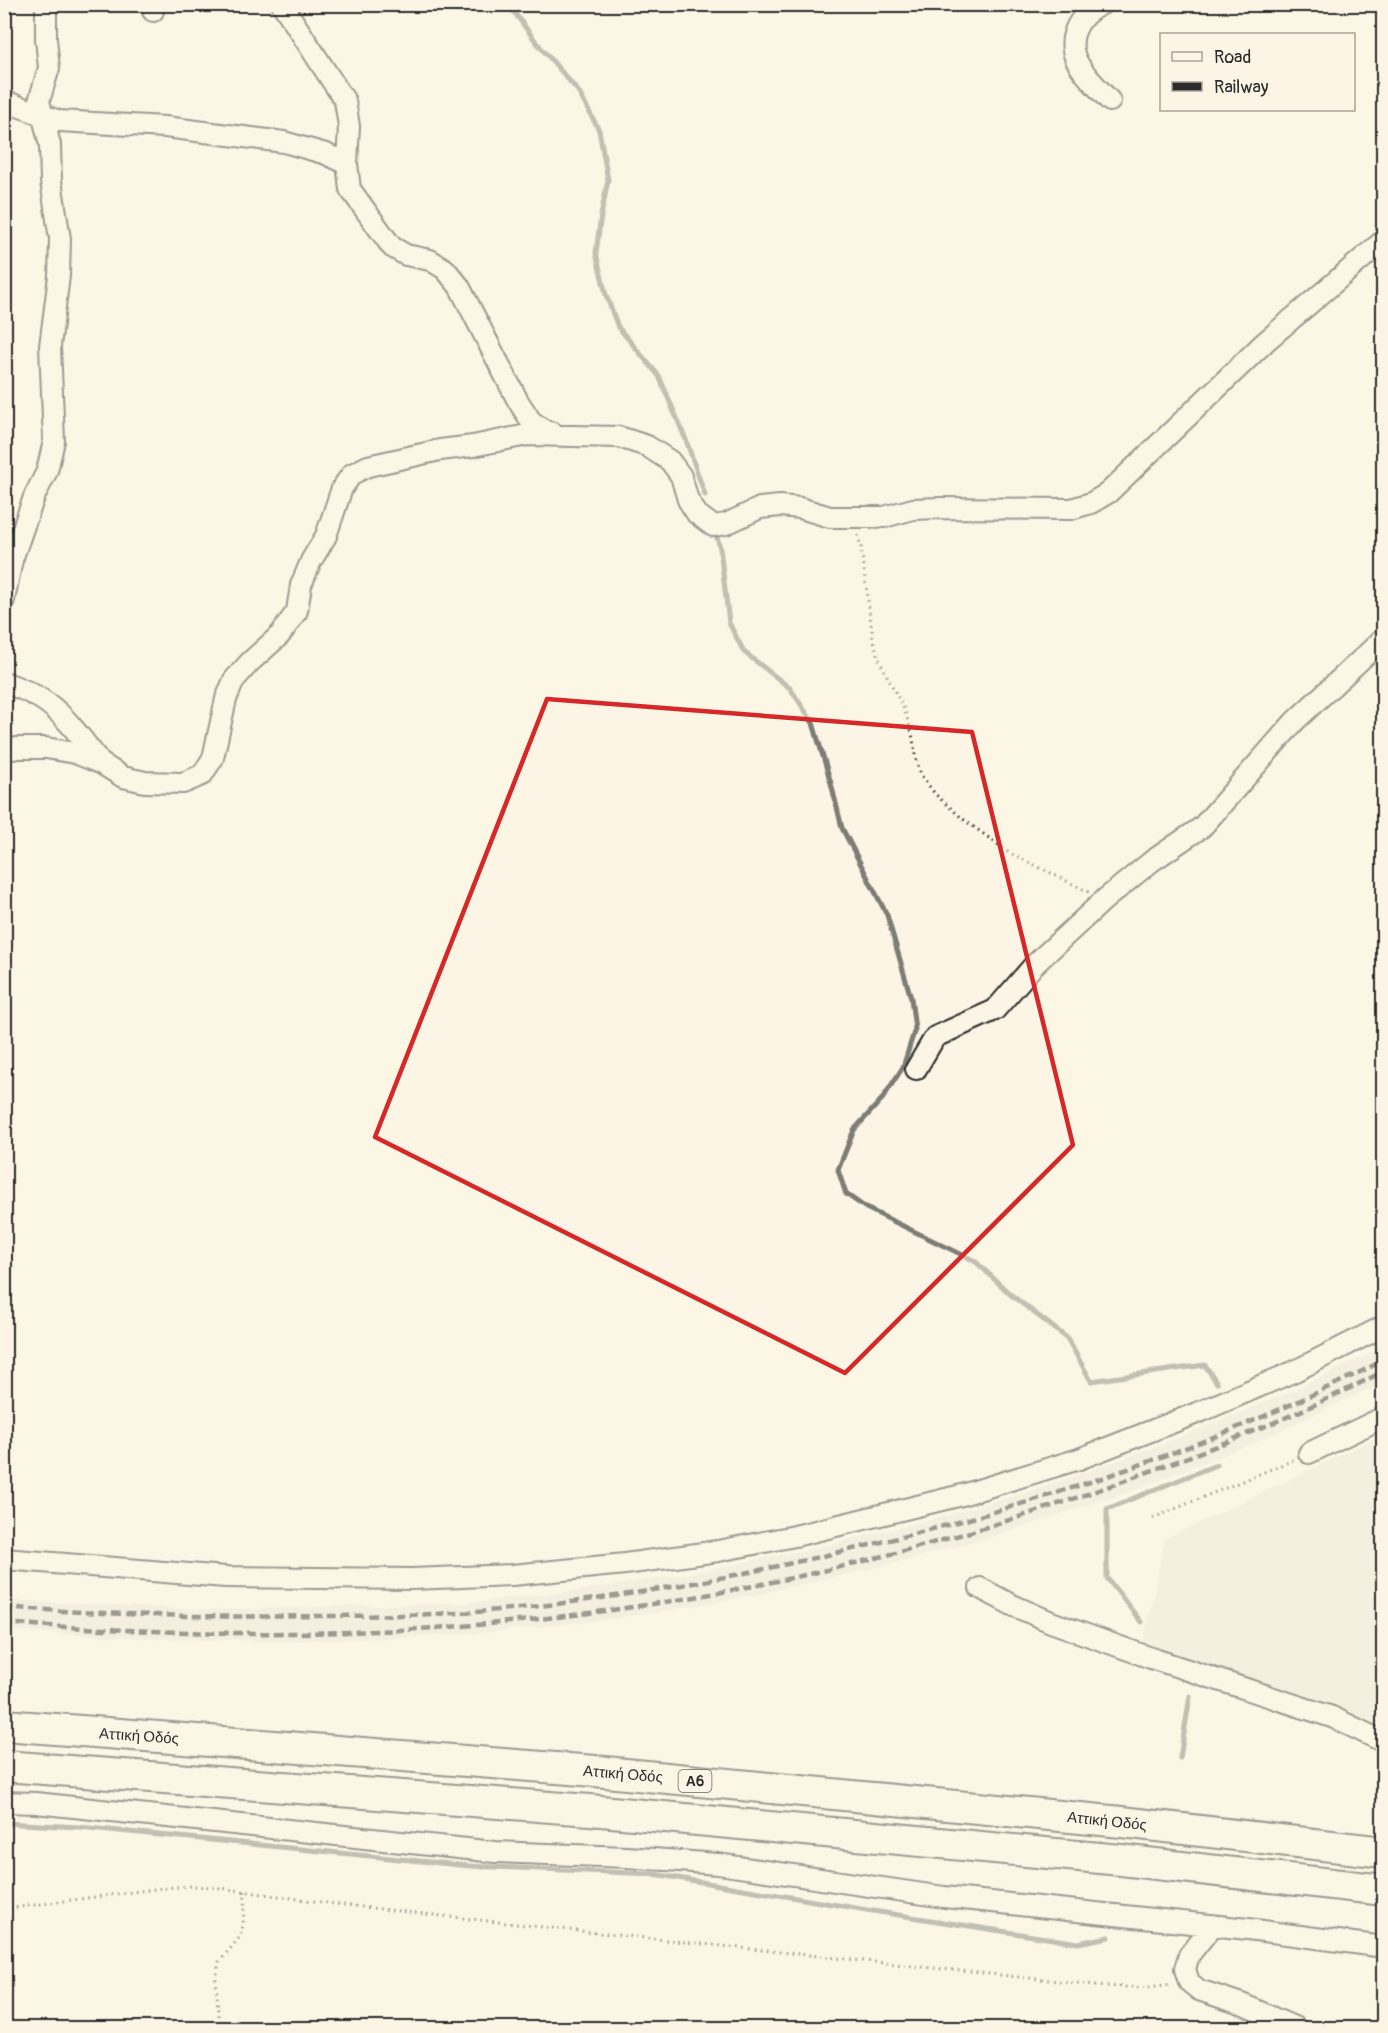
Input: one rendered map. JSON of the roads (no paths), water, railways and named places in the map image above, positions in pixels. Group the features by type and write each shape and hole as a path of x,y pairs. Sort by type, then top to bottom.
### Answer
{"highway":[{"name":"Αττική Οδός","path":"4,1725 595,1771 1122,1822 1383,1852"},
{"path":"4,1766 613,1812 1109,1858 1383,1890"}],"street":[{"path":"4,600 12,560 34,497 47,471 54,441 50,346 59,276 60,238 51,181 50,145 39,101 49,68 46,4"},
{"path":"282,4 345,101 349,126 347,164 350,189 392,247 406,255 430,260 445,269 459,286 518,401 531,421 545,431 561,435"},
{"path":"1102,4 1087,14 1077,27 1071,43 1079,65 1110,101"},
{"path":"4,101 59,121 165,127 285,142 326,154 347,164"},
{"path":"4,750 46,748 75,753 102,764 123,777 146,782 183,783 202,775 213,758 225,699 234,680 280,635 297,611 301,585 327,537 342,488 352,474 368,466 527,435 619,437 647,446 670,461 681,476 688,500 697,514 713,526 726,524 760,508 780,506 800,508 830,517 884,517 913,509 1071,509 1091,503 1108,493 1265,342 1383,240"},
{"path":"494,441 506,434 518,401"},
{"path":"916,1069 935,1037 996,1010 1035,964 1104,900 1152,861 1202,827 1295,721 1383,638"},
{"path":"4,682 23,689 48,703 77,733 102,764"},
{"path":"4,1559 226,1577 412,1579 512,1575 625,1564 718,1551 795,1536 962,1494 1079,1459 1202,1411 1295,1371 1383,1326"},
{"path":"1310,1453 1383,1417"},
{"path":"980,1588 1051,1622 1151,1659 1332,1717 1383,1742"},
{"path":"4,1802 57,1805 495,1852 685,1860 944,1897 1213,1925 1383,1947"},
{"path":"1213,1925 1189,1955 1185,1969 1189,1982 1199,1990 1244,2005 1296,2028"}],"waterway":[{"path":"508,4 537,43 578,91 599,130 608,180 596,253 606,295 618,327 659,376 686,440 705,495"},
{"path":"716,533 720,548 729,623 744,652 790,688 813,723 842,828 887,915 911,998 915,1029 903,1067 883,1098 854,1130 838,1170 846,1194 866,1208 975,1261 1010,1294 1067,1338 1091,1381 1205,1365 1217,1383"},
{"path":"1141,1622 1107,1578 1107,1509 1216,1465"},
{"path":"1180,1758 1190,1696"},
{"path":"4,1823 79,1827 470,1866 654,1874 1078,1943 1109,1937"}],"railway":[{"path":"4,1607 201,1616 436,1614 563,1603 696,1583 899,1538 970,1519 1112,1475 1250,1422 1384,1360"},
{"path":"4,1623 180,1632 358,1632 559,1617 727,1591 892,1554 1054,1505 1260,1428 1384,1371"}]}
